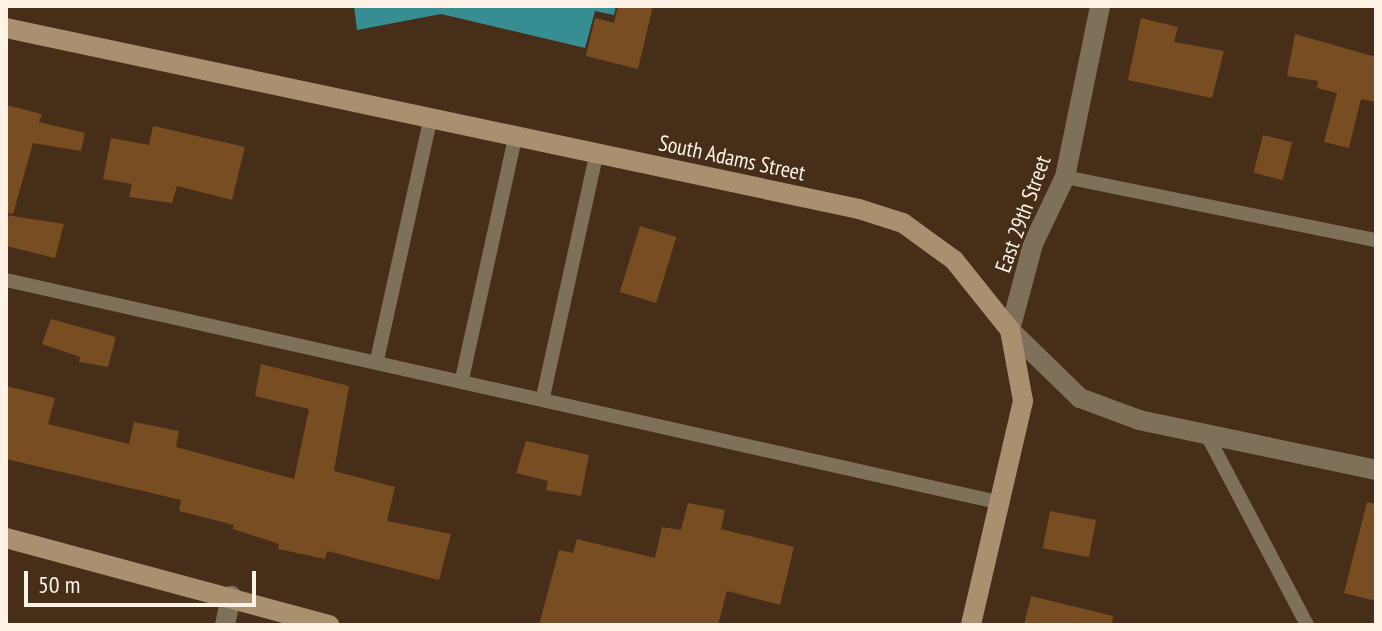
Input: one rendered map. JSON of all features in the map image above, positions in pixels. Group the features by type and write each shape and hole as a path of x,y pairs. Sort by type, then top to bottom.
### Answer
{"main road":[{"name":"South Adams Street","path":"6,28 430,121 859,209 903,223 954,260 1010,330"},
{"name":"East 29th Street","path":"971,625 1002,503 1023,401 1010,330"},
{"path":"6,538 231,596 329,625"}],"street":[{"name":"East 29th Street","path":"1010,330 1033,244 1065,177 1100,6"},
{"name":"South Adams Street","path":"1010,330 1080,398 1139,420 1376,470"},
{"path":"225,625 231,596"}],"lane":[{"path":"377,360 430,121"},
{"path":"462,379 515,138"},
{"path":"543,397 596,155"},
{"path":"1065,177 1376,240"},
{"path":"6,280 543,397 1002,503"},
{"path":"1207,435 1307,625"}],"water":[{"path":"354,6 616,6 614,15 595,11 585,48 441,14 357,30"}],"building":[{"path":"618,6 653,6 638,69 586,56 595,18 614,23"},
{"path":"1141,18 1178,27 1174,42 1224,51 1212,98 1128,80"},
{"path":"1295,34 1376,57 1376,102 1361,99 1349,148 1324,142 1337,93 1317,88 1318,81 1287,76"},
{"path":"6,105 42,114 39,122 85,133 81,151 33,143 13,214 6,213"},
{"path":"153,126 245,147 232,200 177,186 172,203 129,197 132,184 103,179 111,138 149,145"},
{"path":"1263,135 1292,142 1283,180 1254,173"},
{"path":"6,215 64,224 55,258 6,246"},
{"path":"640,226 676,237 656,303 620,292"},
{"path":"51,319 116,337 108,367 79,362 80,357 42,344"},
{"path":"261,364 349,386 334,471 395,487 387,521 451,534 439,580 327,551 325,559 278,549 279,544 233,529 234,525 179,511 181,500 6,459 6,386 55,398 48,424 129,444 134,422 179,431 176,447 294,479 309,409 255,396"},
{"path":"526,441 589,455 581,496 546,490 548,481 516,473"},
{"path":"1367,502 1376,504 1376,601 1344,593"},
{"path":"688,503 725,510 721,529 794,547 780,605 727,591 718,625 539,625 559,550 573,553 577,539 655,558 662,527 681,530"},
{"path":"1050,511 1096,520 1089,557 1043,548"},
{"path":"1031,596 1113,616 1112,625 1024,625"}]}
